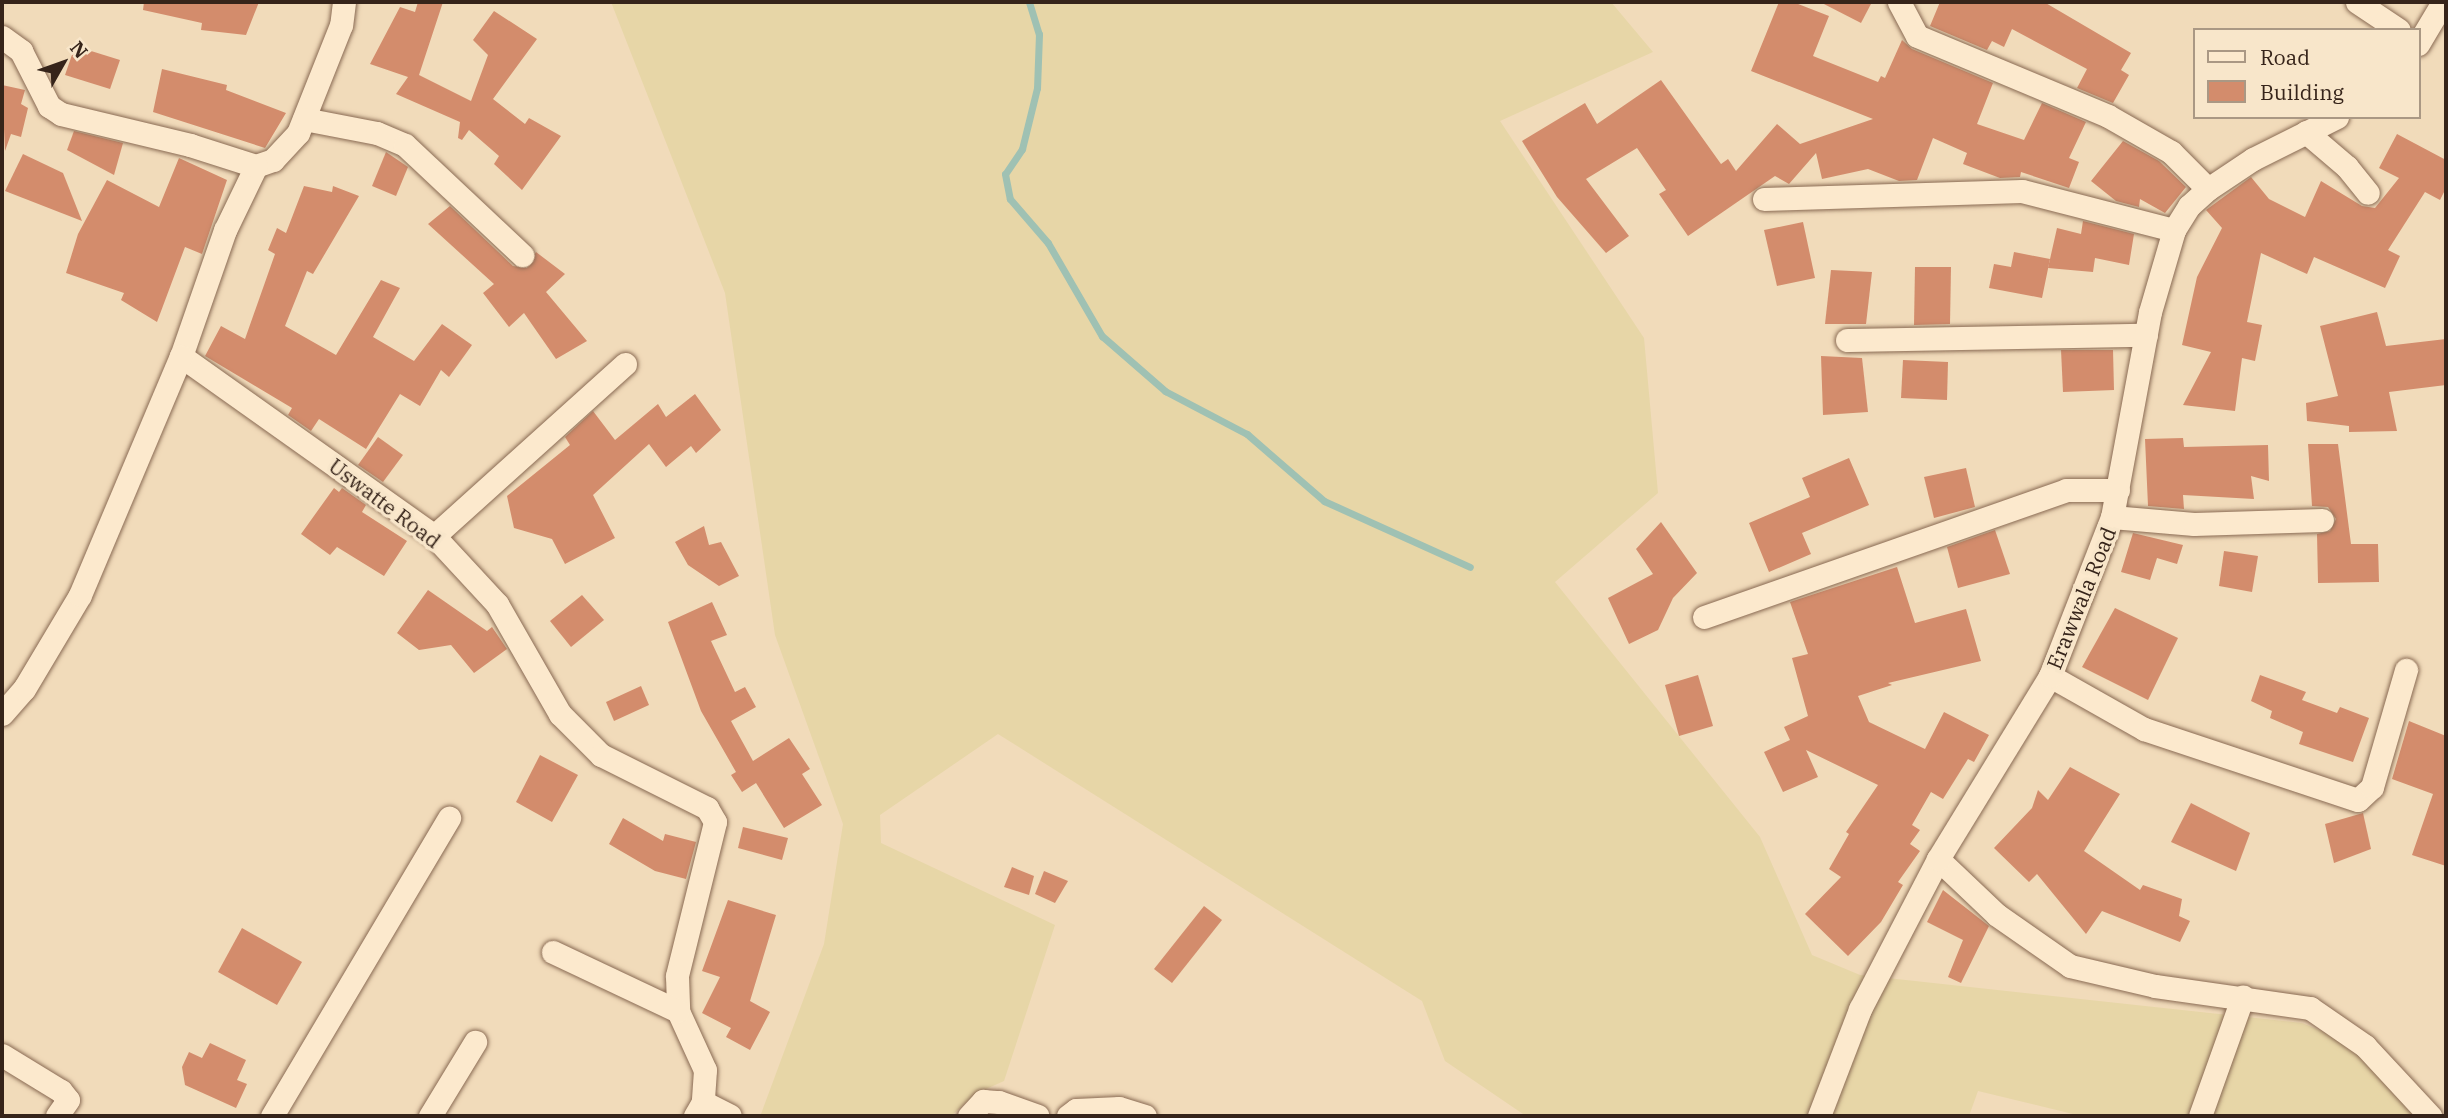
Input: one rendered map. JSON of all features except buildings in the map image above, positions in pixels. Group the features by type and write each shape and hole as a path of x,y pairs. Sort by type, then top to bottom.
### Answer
{"street":[{"path":"2,37 21,51 49,106 61,114 190,145 256,166 273,160 298,133 341,25 344,2"},
{"path":"1899,2 1917,36 2108,116 2171,152 2208,189"},
{"path":"2357,2 2396,28"},
{"path":"2420,40 2443,2"},
{"path":"304,119 377,132 405,145 522,255"},
{"name":"Erawwala Road","path":"1819,1116 1860,1009 1938,859 2050,676 2112,517 2146,335 2174,230 2189,206 2208,189 2253,159 2333,119"},
{"path":"2306,132 2347,167 2368,193"},
{"path":"2,714 24,689 80,595 181,356 225,230 256,166"},
{"path":"1764,199 2022,191 2174,230"},
{"path":"1847,340 2146,335"},
{"name":"Uswatte Road","path":"181,356 434,536 497,604 560,714 601,755 707,808 715,822 677,976 678,1011 705,1070 699,1109"},
{"path":"434,536 625,363"},
{"path":"1704,617 2066,489 2118,490"},
{"path":"2112,517 2194,524 2322,520"},
{"path":"2050,676 2144,729 2358,800 2372,787 2406,670"},
{"path":"272,1116 449,818"},
{"path":"1938,859 1997,915 2070,965 2155,986 2243,996 2310,1009 2365,1046 2430,1116"},
{"path":"553,952 678,1011"},
{"path":"2200,1116 2243,996"},
{"path":"430,1116 475,1042"},
{"path":"2,1055 61,1091 68,1100 57,1116"},
{"path":"969,1116 984,1101 999,1102 1038,1116"},
{"path":"1068,1116 1076,1110 1119,1108 1145,1116"},
{"path":"699,1109 730,1116"}],"shaded area":[{"path":"611,2 1611,2 1653,52 1500,121 1644,338 1658,493 1555,582 1760,837 1812,955 1860,975 2302,1023 2358,1046 2417,1116 2081,1116 1978,1091 1969,1116 1526,1116 1445,1061 1422,1001 998,734 880,815 881,843 1055,925 1004,1081 977,1093 951,1116 761,1114 824,944 843,824 775,635 725,293"}],"waterway":[{"path":"1029,2 1039,34 1037,88 1022,149 1005,174 1010,199 1048,243 1102,336 1165,391 1247,434 1324,501 1470,567"}]}
